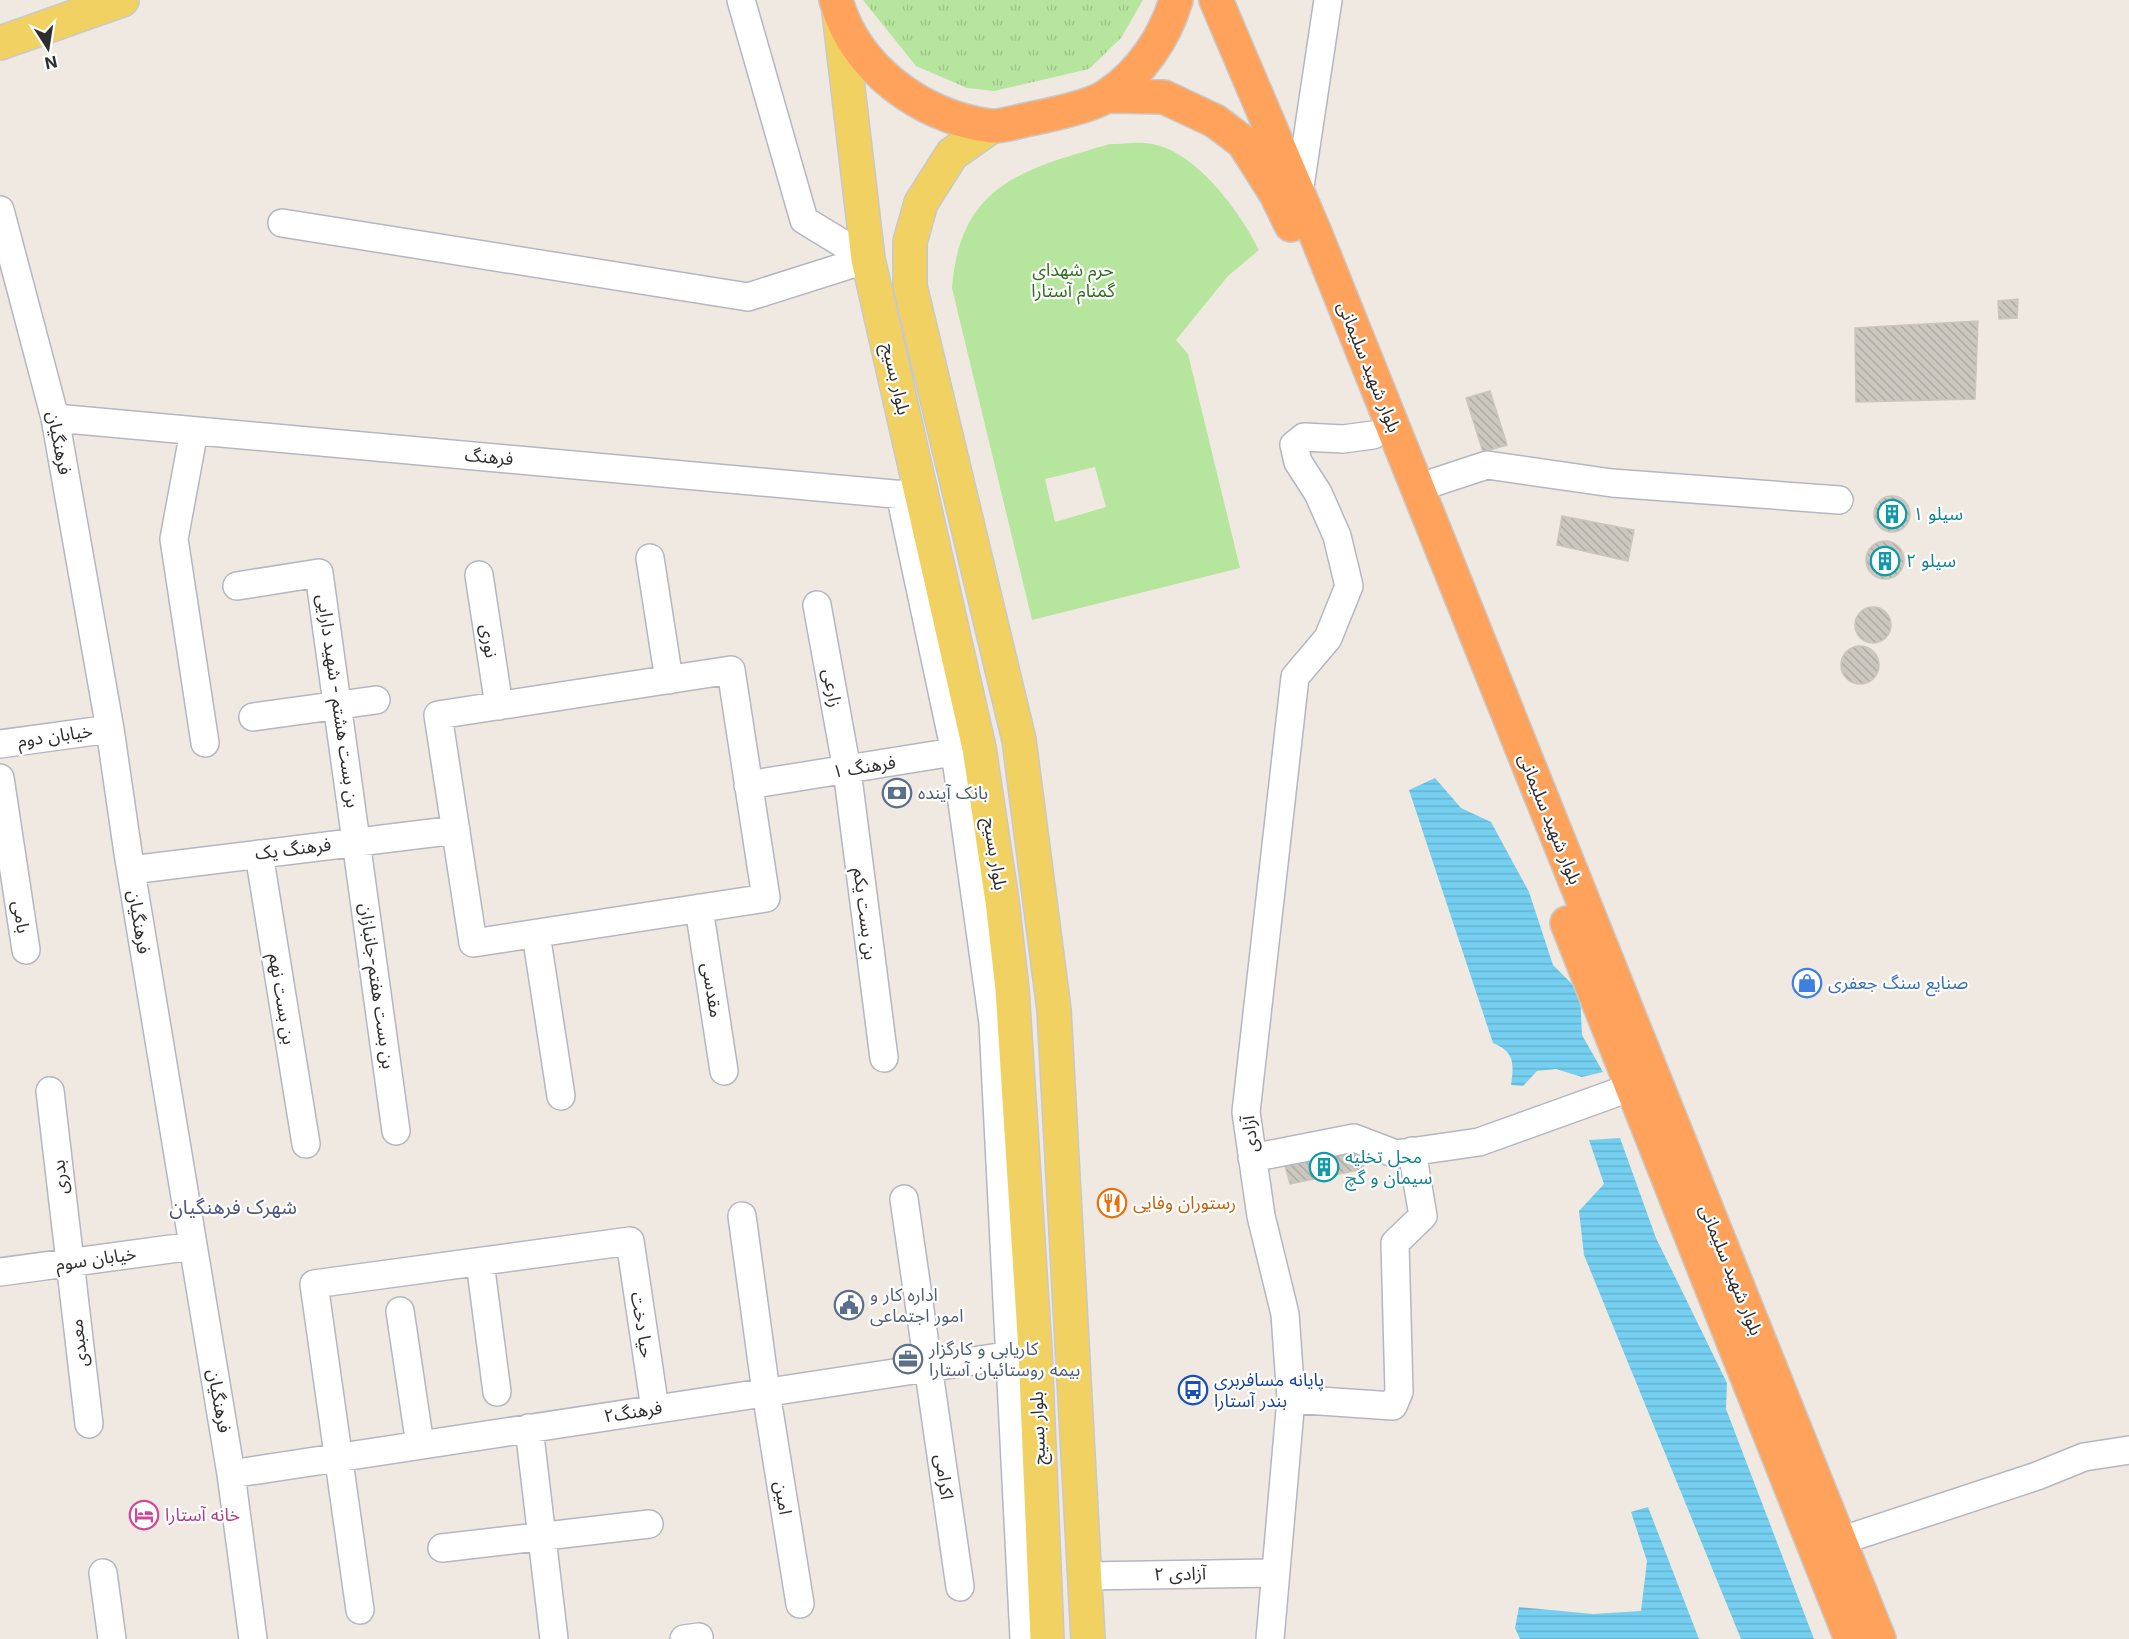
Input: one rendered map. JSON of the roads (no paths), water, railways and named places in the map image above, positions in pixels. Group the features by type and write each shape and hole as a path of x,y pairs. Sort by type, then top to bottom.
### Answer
{"highway":[{"path":"838,5 863,55 899,91 943,115 992,126 1051,115 1107,96 1144,63 1170,21 1176,0"},
{"name":"بلوار شهید سلیمانی","path":"1216,0 1299,194 1879,1639"},
{"name":"بلوار شهید سلیمانی","path":"1107,96 1164,97 1215,121 1243,142 1276,194 1302,247 1373,435 1851,1639"}],"main road":[{"path":"0,43 122,0"},
{"name":"بلوار بسیج","path":"838,5 868,259 911,495 967,750 1012,989 1022,1353 1047,1639"},
{"name":"بلوار بسیج","path":"992,126 952,154 921,203 910,242 910,286 1019,740 1054,1010 1088,1639"},
{"path":"967,750 1019,740"}],"street":[{"path":"741,0 804,220 868,259"},
{"path":"1299,194 1328,0"},
{"name":"فرهنگیان","path":"0,210 55,418 110,729 131,870 231,1474 253,1639"},
{"path":"282,223 748,297 868,259"},
{"name":"فرهنگ","path":"55,418 911,495"},
{"path":"194,431 174,539 205,743"},
{"name":"آزادی","path":"1270,1639 1291,1399 1285,1314 1261,1216 1246,1112 1295,677 1328,638 1349,586 1337,537 1318,493 1298,462 1294,445 1304,437 1343,439 1373,435"},
{"path":"1417,488 1487,465 1612,483 1839,500"},
{"path":"650,558 669,680"},
{"name":"بن بست هشتم - شهید دارایی","path":"237,586 319,573 357,841"},
{"name":"نوری","path":"479,575 499,706"},
{"name":"زارعی","path":"817,605 847,770"},
{"path":"731,670 766,898 473,943 438,715 669,680 731,670"},
{"path":"253,717 376,700"},
{"name":"خیابان دوم","path":"0,744 110,729"},
{"name":"فرهنگ ۱","path":"748,785 967,750"},
{"name":"بن بست یکم","path":"847,770 884,1058"},
{"name":"بامی","path":"0,777 26,950"},
{"name":"فرهنگ یک","path":"131,870 456,830"},
{"name":"بن بست هفتم-جانبازان","path":"357,841 396,1131"},
{"name":"بن بست نهم","path":"259,854 306,1144"},
{"name":"مقدسی","path":"699,908 724,1071"},
{"path":"536,934 561,1096"},
{"path":"1252,1158 1354,1138 1396,1154 1479,1142 1632,1087"},
{"name":"بدری","path":"50,1091 69,1263"},
{"path":"1291,1399 1394,1406 1399,1392 1395,1243 1423,1215 1412,1151"},
{"name":"اکرامی","path":"904,1199 960,1587"},
{"name":"امین","path":"742,1216 766,1392 800,1605"},
{"name":"حیا دخت","path":"480,1262 630,1241 655,1409"},
{"name":"خیابان سوم","path":"0,1272 193,1246"},
{"path":"360,1610 314,1284 480,1262 497,1392"},
{"name":"معبدی","path":"69,1263 88,1424"},
{"path":"400,1311 420,1445"},
{"path":"1022,1353 1024,1639"},
{"name":"فرهنگ۲","path":"231,1474 1022,1353"},
{"path":"529,1428 554,1639"},
{"path":"1840,1541 2037,1476 2084,1457 2129,1450"},
{"path":"442,1548 650,1524"},
{"path":"103,1573 112,1639"},
{"name":"آزادی ۲","path":"1086,1576 1275,1573"}],"water":[{"path":"1435,778 1461,808 1491,822 1529,892 1553,965 1580,992 1582,1035 1603,1072 1582,1077 1556,1069 1537,1071 1523,1086 1511,1085 1513,1071 1511,1060 1506,1050 1493,1043 1409,790"},
{"path":"1620,1138 1656,1238 1727,1383 1726,1409 1814,1639 1741,1639 1584,1255 1579,1211 1604,1184 1589,1140"},
{"path":"1648,1507 1699,1639 1520,1639 1515,1628 1519,1607 1593,1614 1641,1611 1647,1561 1631,1512"}],"place":[{"name":"سیلو ۱","path":"1892,514"},
{"name":"سیلو ۲","path":"1885,561"},
{"name":"بانک آینده","path":"897,793"},
{"name":"صنایع سنگ جعفری","path":"1807,983"},
{"name":"محل تخلیه سیمان و گچ","path":"1324,1167"},
{"name":"رستوران وفایی","path":"1112,1203"},
{"name":"اداره کار و امور اجتماعی","path":"849,1305"},
{"name":"کاریابی و کارگزار بیمه روستائیان آستارا","path":"908,1359"},
{"name":"پایانه مسافربری بندر آستارا","path":"1193,1390"},
{"name":"خانه آستارا","path":"144,1515"}],"district":[{"name":"شهرک فرهنگیان","path":"233,1207"}],"park label":[{"name":"حرم شهدای گمنام آستارا","path":"1073,280"}]}
